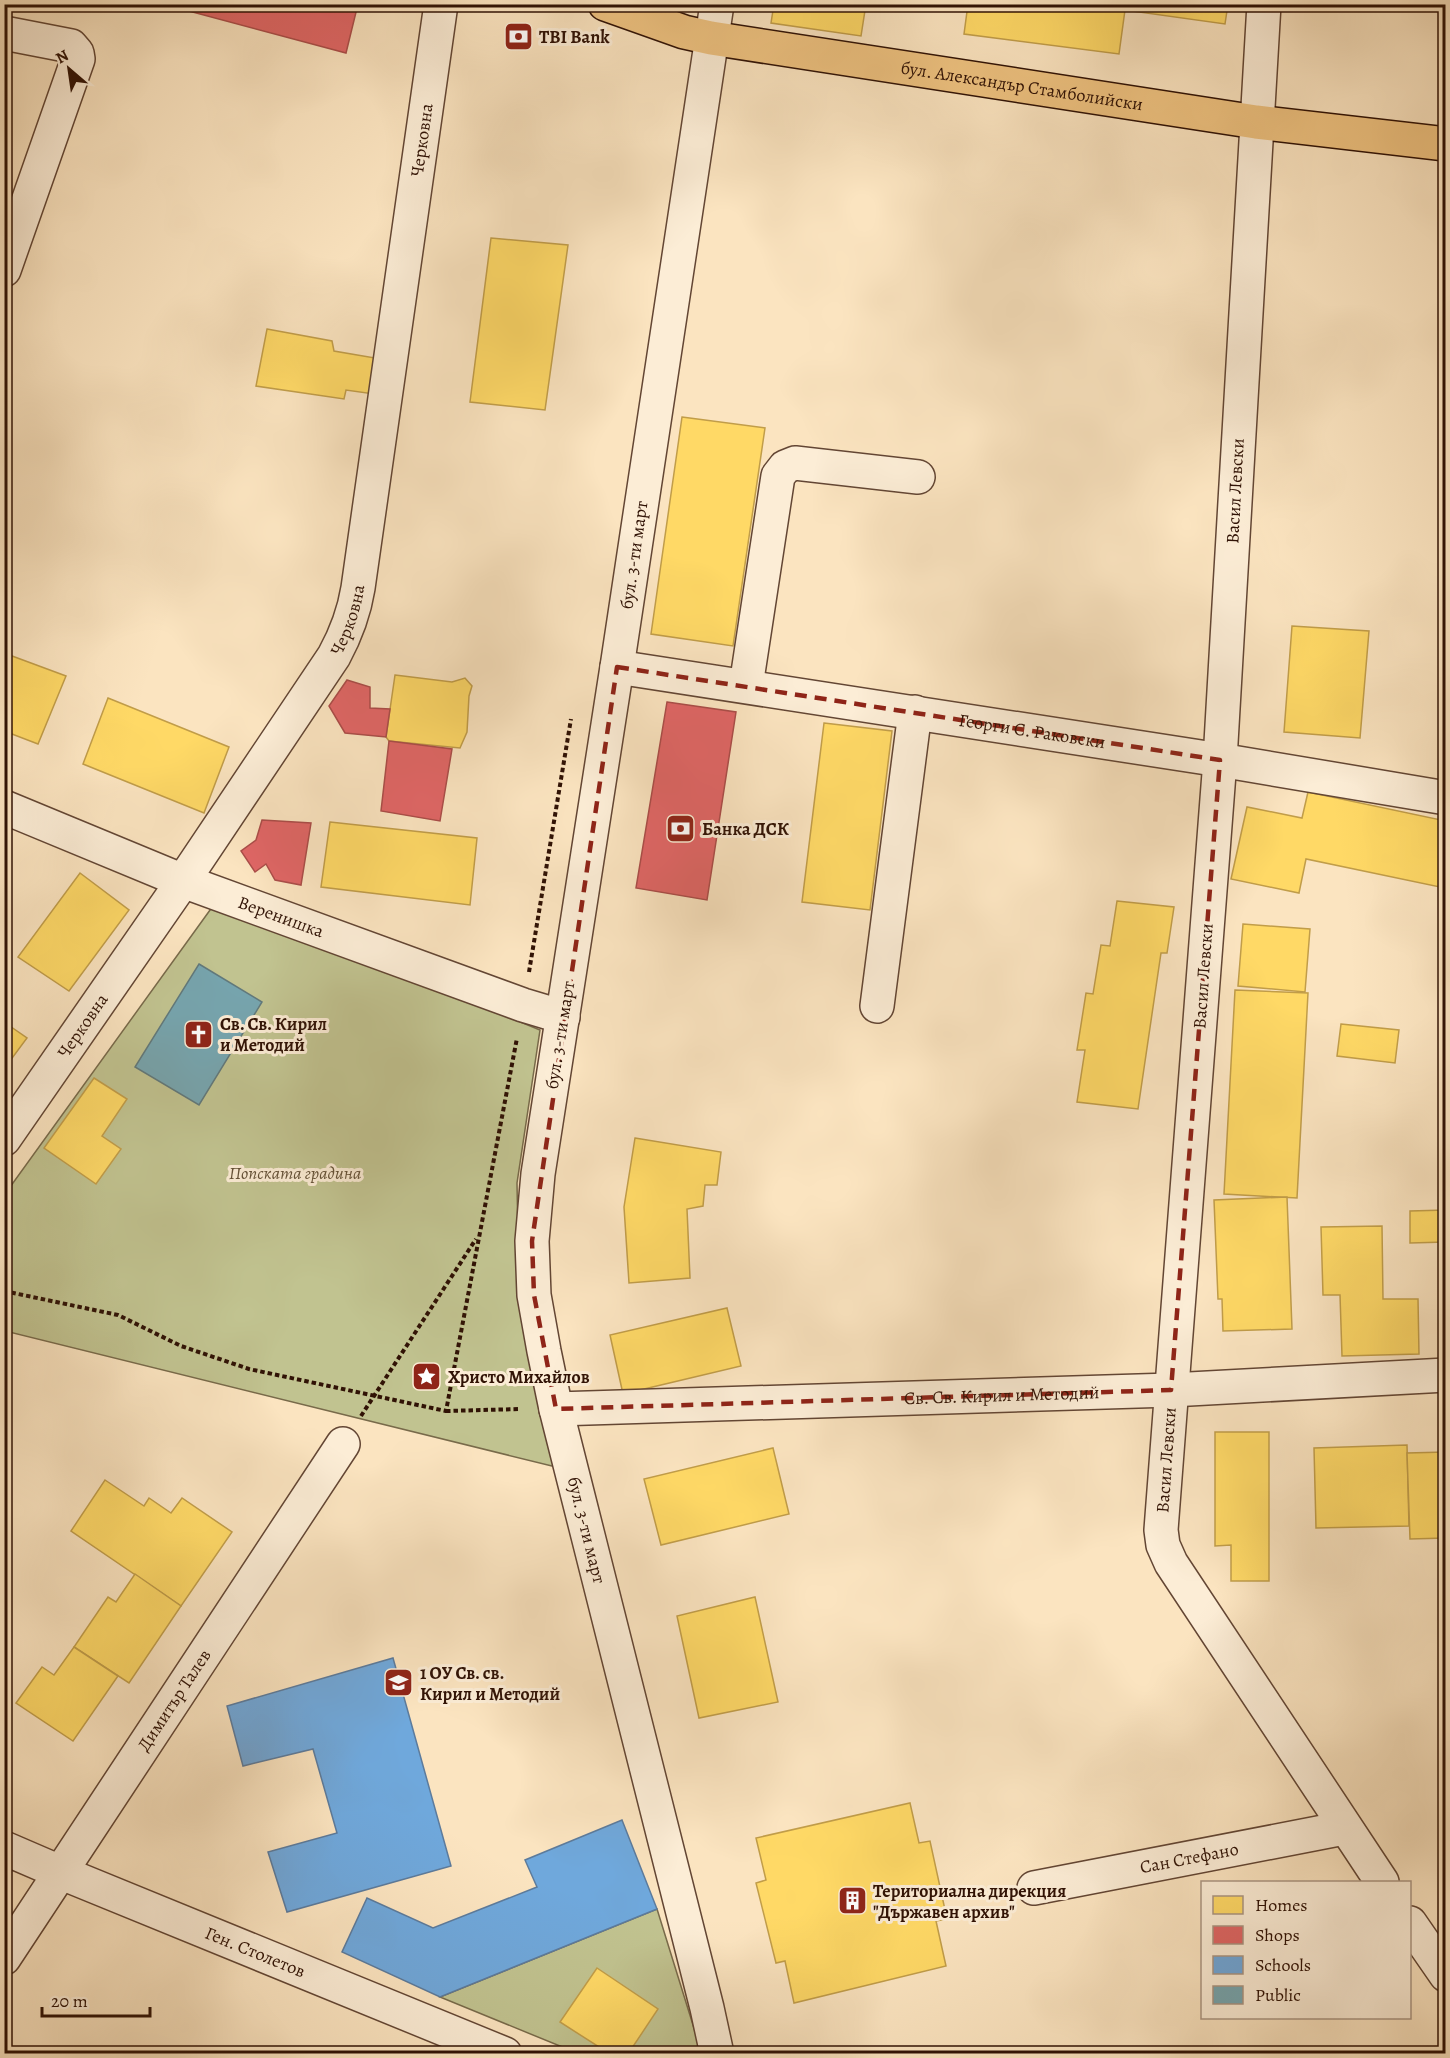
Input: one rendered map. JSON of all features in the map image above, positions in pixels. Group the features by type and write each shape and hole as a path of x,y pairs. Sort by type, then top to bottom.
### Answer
{"main road":[{"name":"бул. Александър Стамболийски","path":"605,4 684,32 711,38 1256,122 1446,144"}],"street":[{"name":"Черковна","path":"4,1139 183,881 334,656 346,633 354,610 441,4"},
{"name":"бул. 3-ти март","path":"717,4 538,1174 532,1241 534,1295 556,1409 717,2054"},
{"name":"Васил Левски","path":"1264,4 1220,760 1161,1530 1163,1545 1171,1563 1344,1828 1381,1881"},
{"path":"4,33 71,46 78,59 4,270"},
{"path":"746,686 778,476 784,467 795,463 918,477"},
{"name":"Георги С. Раковски","path":"617,668 915,712 1446,798"},
{"path":"877,1006 915,712"},
{"name":"Веренишка","path":"4,807 183,881 523,1005 562,1017"},
{"name":"Св. Св. Кирил и Методий","path":"556,1409 1171,1390 1446,1375"},
{"name":"Димитър Талев","path":"4,1958 62,1874 344,1444"},
{"name":"Сан Стефано","path":"1034,1888 1344,1828"},
{"name":"Ген. Столетов","path":"4,1848 62,1874 505,2054"},
{"path":"1411,1924 1446,1975"}],"path":[{"path":"446,1411 523,1005 572,712"},
{"path":"344,1444 478,1236"},
{"path":"4,1291 118,1315 181,1346 249,1369 446,1411 556,1409"}],"highlighted area":[{"path":"617,667 1220,760 1171,1390 556,1409 534,1295 532,1241"}],"green space":[{"name":"Попската градина","path":"218,899 540,1030 517,1183 519,1294 556,1467 5,1331 5,1194"},
{"path":"657,1909 702,2054 577,2053 440,1997"}],"building: Homes":[{"path":"774,4 866,4 861,36 771,23"},
{"path":"968,4 1228,4 1225,24 1125,10 1119,54 964,34"},
{"path":"491,238 568,245 545,410 470,402"},
{"path":"267,329 332,341 334,351 387,360 381,395 346,390 344,399 256,386"},
{"path":"682,417 765,428 733,646 651,634"},
{"path":"1292,626 1369,631 1360,738 1284,732"},
{"path":"4,653 66,676 38,744 4,731"},
{"path":"395,675 452,682 465,678 472,686 469,696 467,732 460,748 389,741 386,737"},
{"path":"108,698 229,747 204,813 83,764"},
{"path":"824,723 892,731 870,910 802,902"},
{"path":"1308,792 1446,821 1446,906 1441,905 1445,888 1306,859 1299,893 1231,879 1247,807 1302,818"},
{"path":"330,822 477,838 470,905 321,887"},
{"path":"80,873 129,910 69,991 18,957"},
{"path":"1117,901 1174,907 1167,953 1161,953 1138,1109 1077,1102 1085,1050 1077,1050 1086,993 1093,994 1101,945 1110,946"},
{"path":"1243,924 1310,929 1305,992 1238,986"},
{"path":"1235,990 1308,993 1297,1198 1224,1194"},
{"path":"4,1022 27,1038 4,1069"},
{"path":"1341,1024 1399,1030 1395,1063 1337,1056"},
{"path":"94,1078 127,1099 102,1136 121,1149 96,1184 44,1148"},
{"path":"635,1138 721,1152 717,1185 705,1185 703,1206 687,1209 690,1278 629,1283 624,1207"},
{"path":"1287,1197 1292,1329 1223,1331 1222,1299 1218,1299 1214,1200"},
{"path":"1446,1210 1446,1242 1410,1243 1410,1211"},
{"path":"1382,1226 1383,1299 1418,1299 1419,1354 1342,1356 1340,1295 1323,1295 1321,1227"},
{"path":"727,1308 741,1366 623,1394 610,1335"},
{"path":"1215,1432 1269,1432 1269,1581 1231,1581 1231,1545 1215,1546"},
{"path":"1407,1445 1409,1526 1316,1528 1314,1448"},
{"path":"773,1448 789,1514 661,1545 644,1479"},
{"path":"1446,1452 1446,1538 1410,1539 1407,1453"},
{"path":"105,1480 144,1506 149,1498 171,1513 182,1498 232,1532 181,1606 71,1531"},
{"path":"135,1574 181,1606 129,1683 74,1647 108,1597 116,1602"},
{"path":"755,1597 778,1702 699,1718 677,1616"},
{"path":"74,1647 118,1676 73,1741 16,1703 42,1667 54,1675"},
{"name":"Териториална дирекция \"Държавен архив\"","path":"910,1803 919,1843 930,1841 947,1919 936,1921 946,1966 794,2003 785,1961 776,1963 756,1883 766,1880 756,1838"},
{"path":"597,1968 658,2009 628,2054 610,2054 560,2022"}],"building: Shops":[{"path":"187,4 358,4 346,53 185,10"},
{"path":"347,680 370,687 370,708 390,709 386,737 345,733 329,706"},
{"path":"667,702 736,712 707,900 636,888"},
{"path":"389,741 452,749 440,821 381,811"},
{"path":"262,820 311,823 301,885 275,880 266,864 255,872 241,851 256,840"}],"building: Schools":[{"path":"393,1658 451,1866 287,1912 268,1852 337,1833 313,1749 243,1766 227,1706"},
{"path":"622,1820 657,1909 440,1997 342,1952 367,1898 433,1928 537,1887 525,1860"}],"building: Public":[{"name":"Св. Св. Кирил и Методий","path":"199,964 262,1002 199,1105 135,1067"}],"place":[{"name":"TBI Bank","path":"518,37"},
{"name":"Банка ДСК","path":"681,829"},
{"name":"Св. Св. Кирил и Методий","path":"199,1034"},
{"name":"Христо Михайлов","path":"427,1377"},
{"name":"1 ОУ Св. св. Кирил и Методий","path":"399,1683"},
{"name":"Териториална дирекция \"Държавен архив\"","path":"852,1901"}]}
